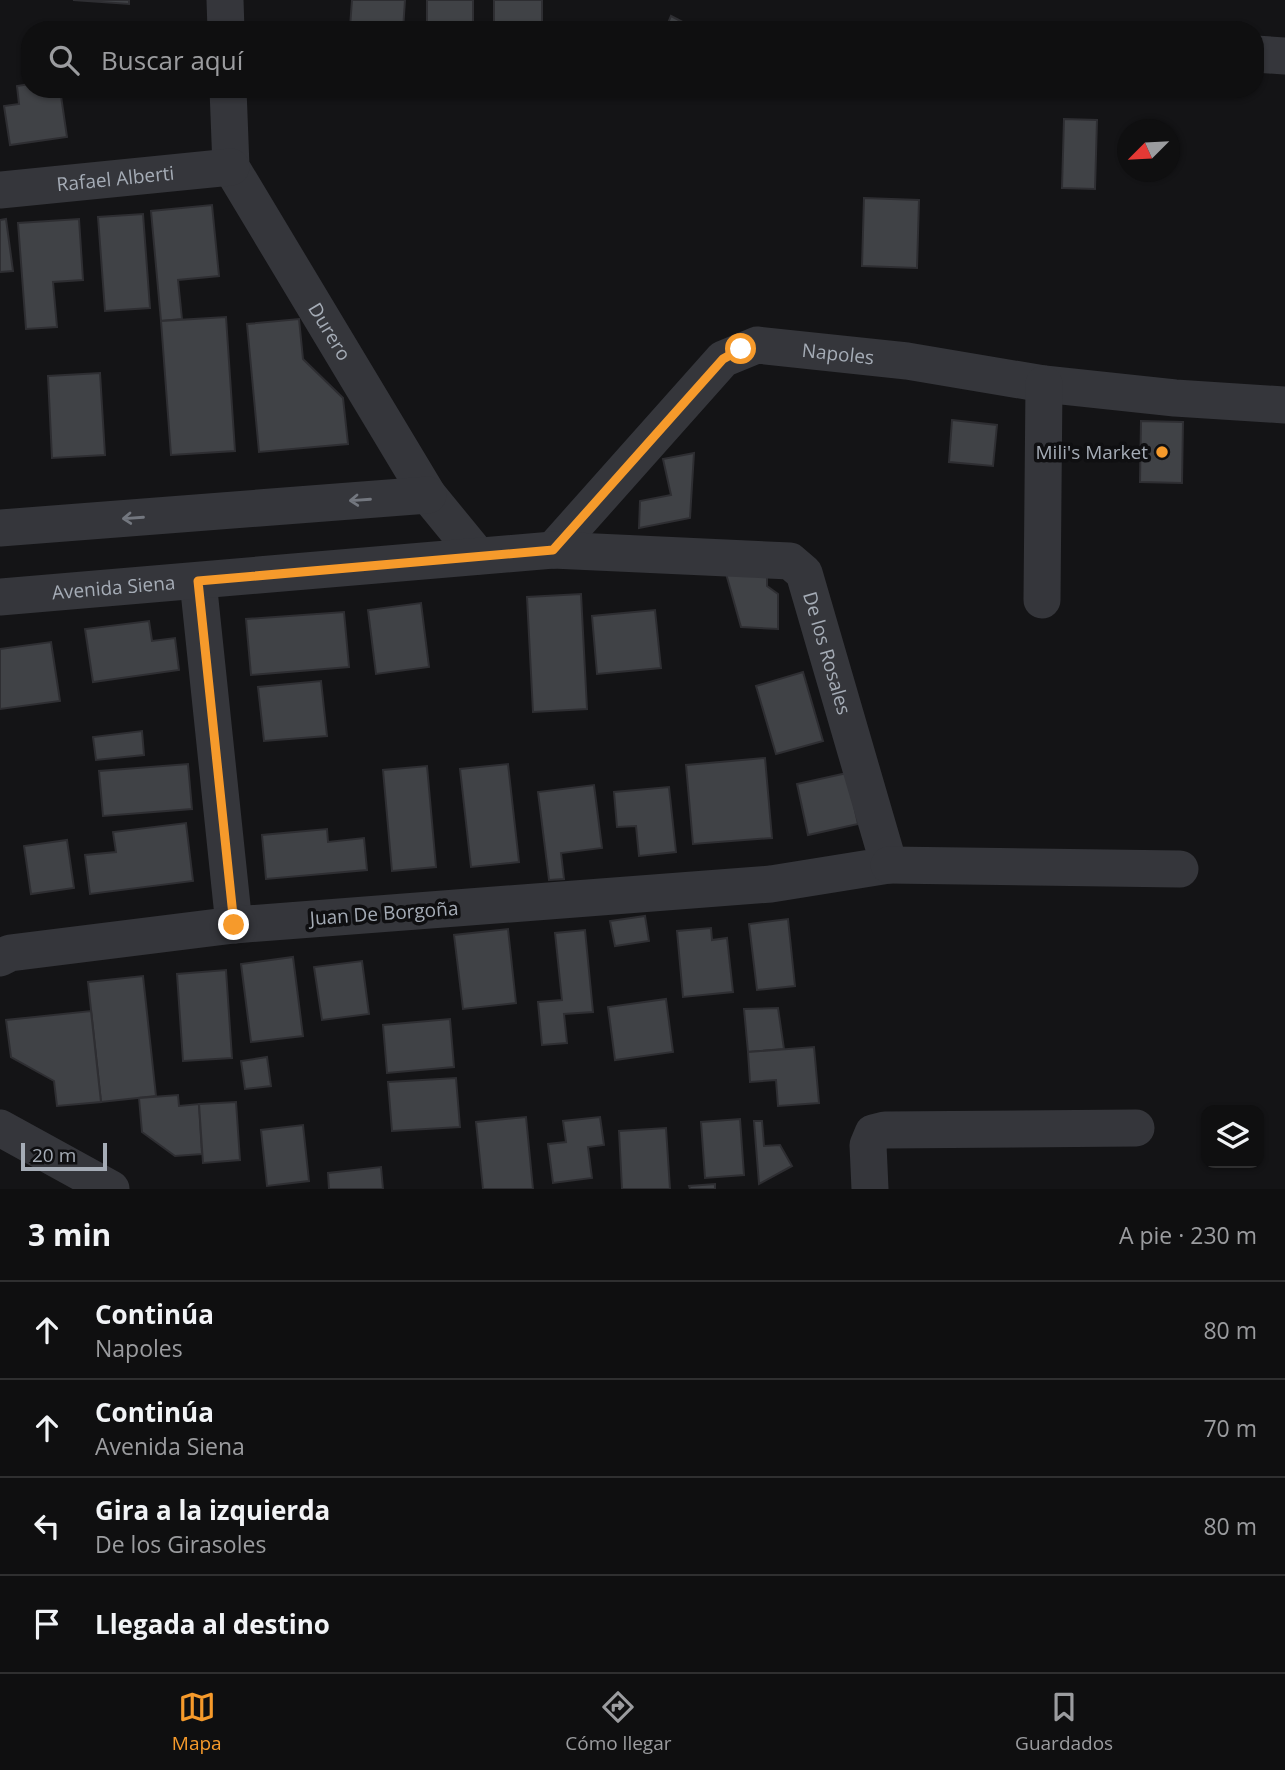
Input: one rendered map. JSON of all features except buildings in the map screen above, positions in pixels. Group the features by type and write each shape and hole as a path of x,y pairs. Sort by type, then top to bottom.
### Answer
{"street":[{"path":"225,0 226,21"},
{"path":"1264,55 1285,56"},
{"name":"Durero","path":"228,98 231,167 428,495 478,556"},
{"name":"Rafael Alberti","path":"0,190 231,167"},
{"name":"Napoles","path":"553,550 714,369 741,349 757,345 906,361 1045,384 1175,398 1285,405"},
{"path":"1042,600 1045,384"},
{"path":"0,528 428,495"},
{"path":"478,556 553,550"},
{"name":"De los Rosales","path":"553,550 790,561 804,573 889,865"},
{"name":"Avenida Siena","path":"0,597 478,556"},
{"path":"198,581 234,925"},
{"path":"889,865 1180,869"},
{"name":"Juan De Borgoña","path":"0,958 10,953 234,925 771,884 889,865"},
{"path":"0,1128 111,1189"},
{"path":"870,1189 868,1145 873,1133 885,1130 1136,1128"}],"place":[{"name":"Mili's Market","path":"1162,452"}],"route":[{"path":"234,925 198,581 553,550 644,444 723,359 741,349"}]}
